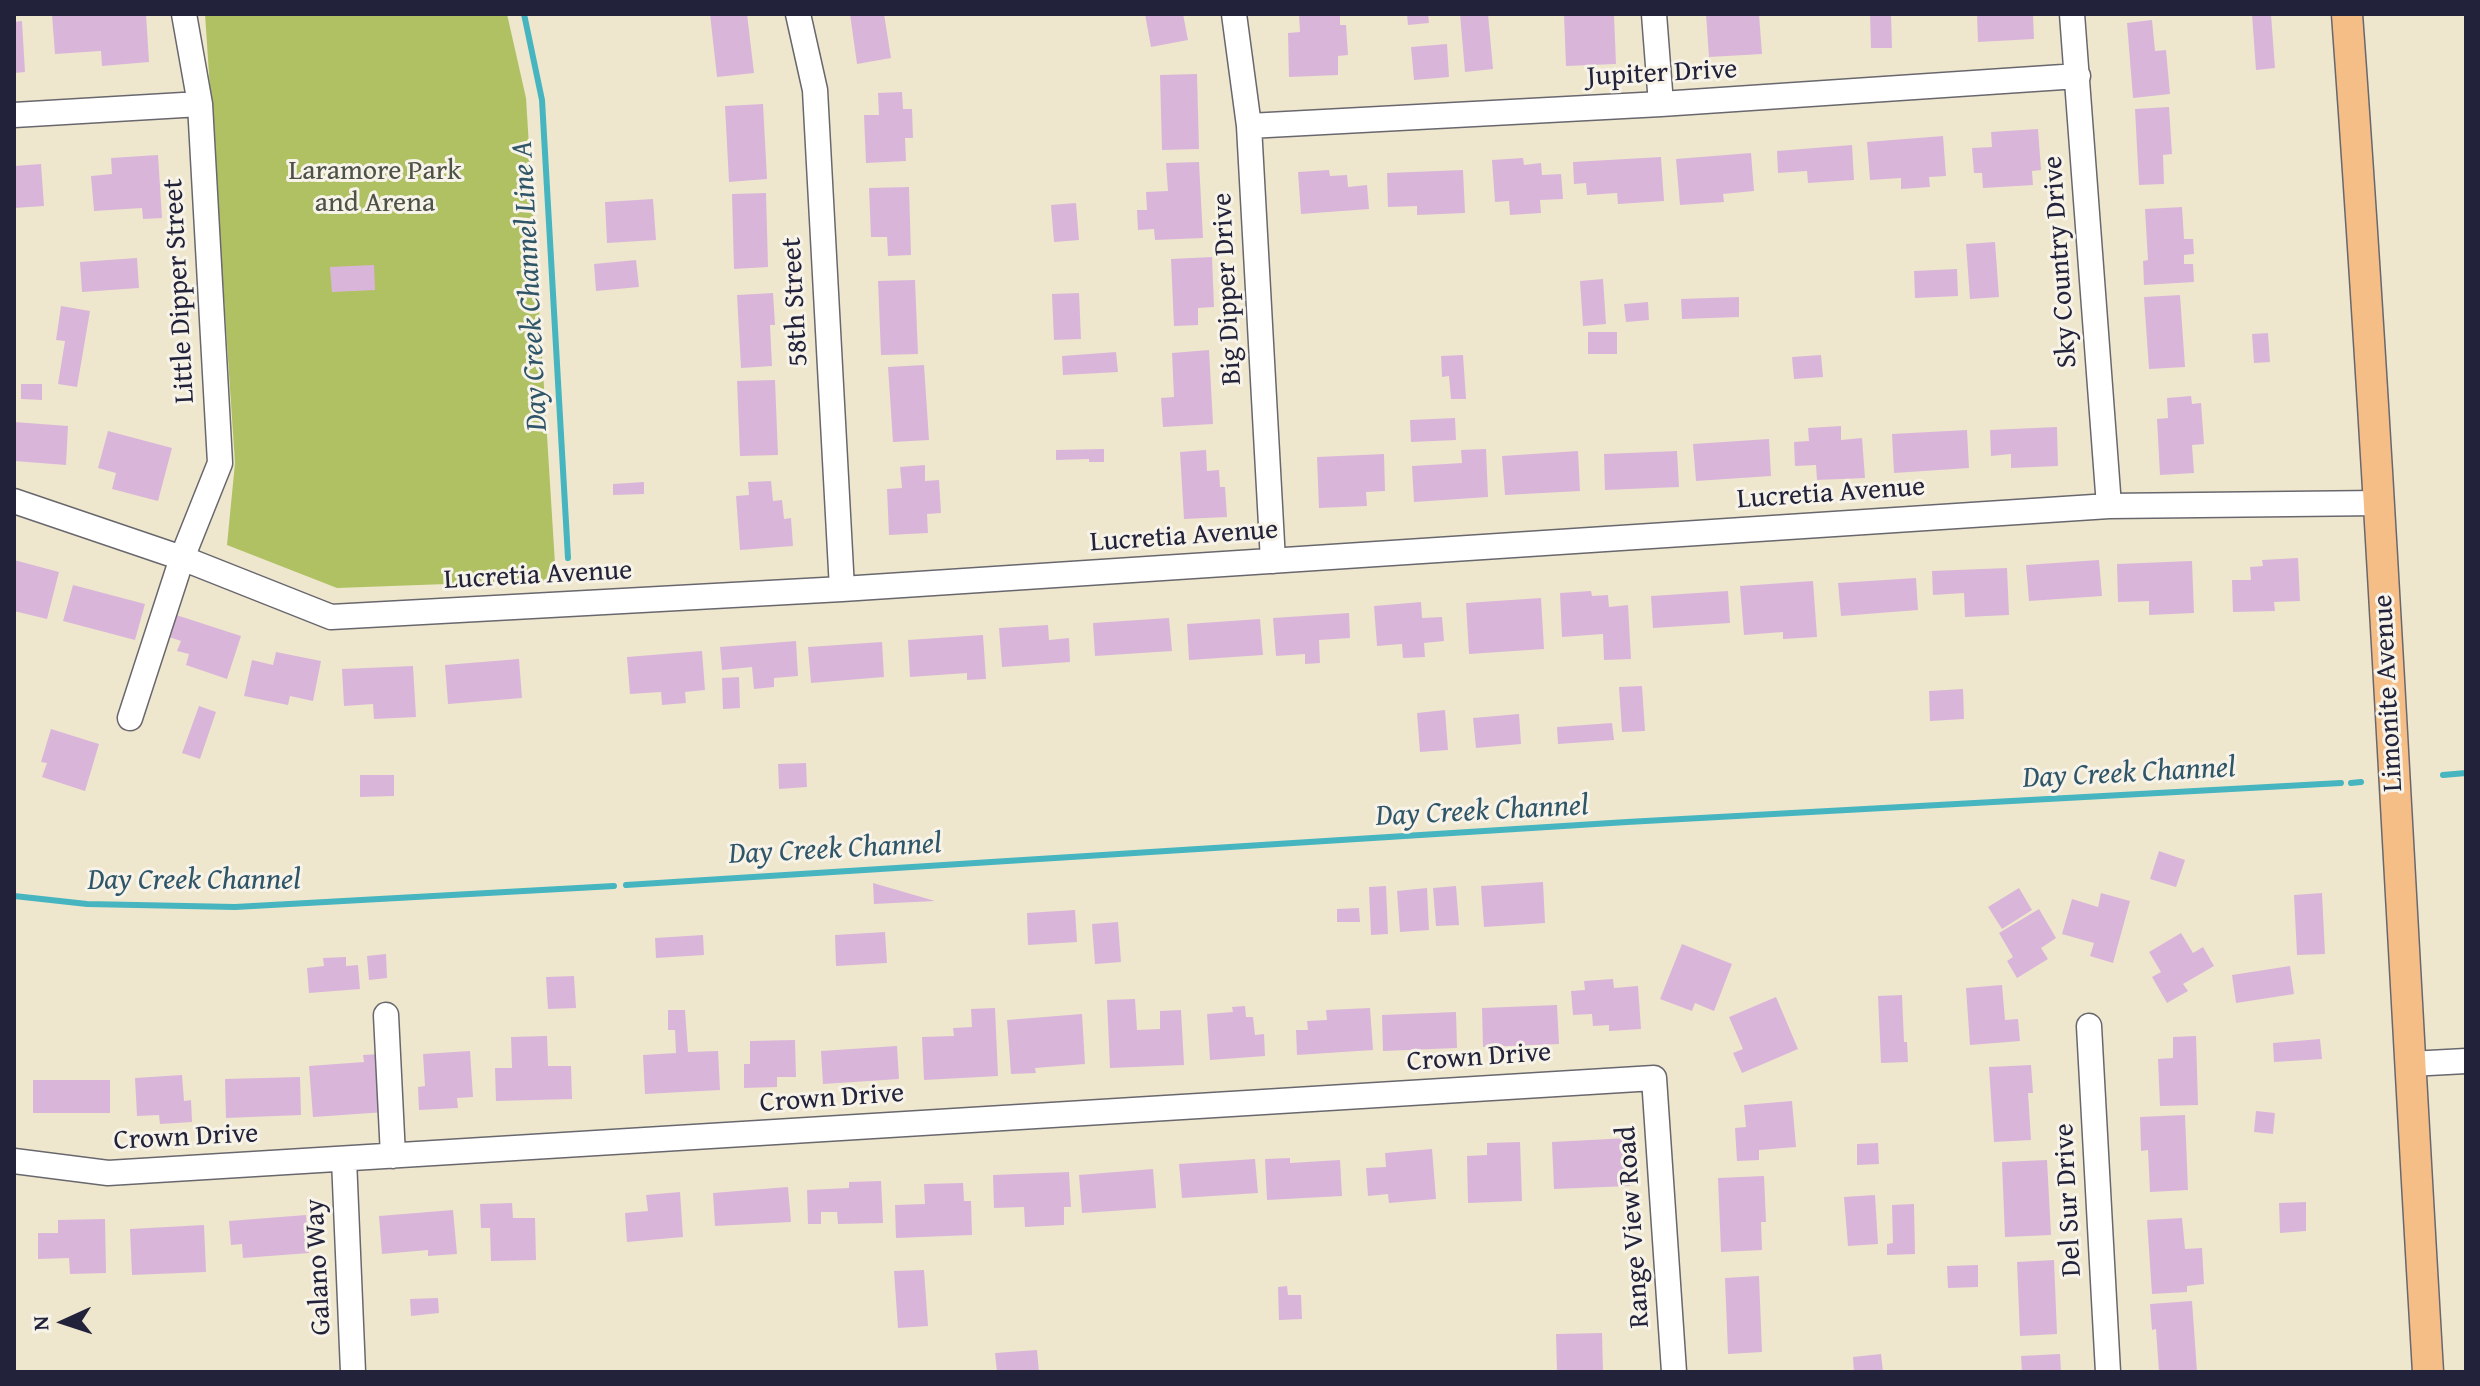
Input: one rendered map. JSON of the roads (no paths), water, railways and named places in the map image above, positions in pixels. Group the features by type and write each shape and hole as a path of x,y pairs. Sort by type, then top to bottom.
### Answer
{"main road":[{"name":"Limonite Avenue","path":"2347,14 2370,333 2428,1372"}],"street":[{"name":"Little Dipper Street","path":"130,718 182,558 220,463 200,104 184,14"},
{"name":"58th Street","path":"798,14 815,90 842,589"},
{"name":"Big Dipper Drive","path":"1234,14 1249,126 1273,561"},
{"path":"1654,14 1661,104"},
{"name":"Sky Country Drive","path":"2072,14 2109,506"},
{"name":"Jupiter Drive","path":"1249,126 1661,104 2078,76"},
{"path":"14,115 200,104"},
{"name":"Lucretia Avenue","path":"14,501 182,558 331,617 842,589 2109,506 2379,503"},
{"path":"386,1015 393,1156"},
{"name":"Del Sur Drive","path":"2089,1026 2108,1372"},
{"path":"2410,1064 2466,1061"},
{"name":"Crown Drive","path":"14,1161 108,1173 1654,1078"},
{"name":"Range View Road","path":"1654,1078 1674,1372"},
{"name":"Galano Way","path":"344,1159 353,1372"}],"waterway":[{"name":"Day Creek Channel Line A","path":"524,14 542,100 568,558"},
{"name":"Day Creek Channel","path":"2443,775 2466,773"},
{"name":"Day Creek Channel","path":"2351,783 2361,782"},
{"name":"Day Creek Channel","path":"626,885 1627,822 2341,783"},
{"name":"Day Creek Channel","path":"14,896 87,904 235,907 614,886"}],"park label":[{"name":"Laramore Park and Arena","path":"375,188"}]}
